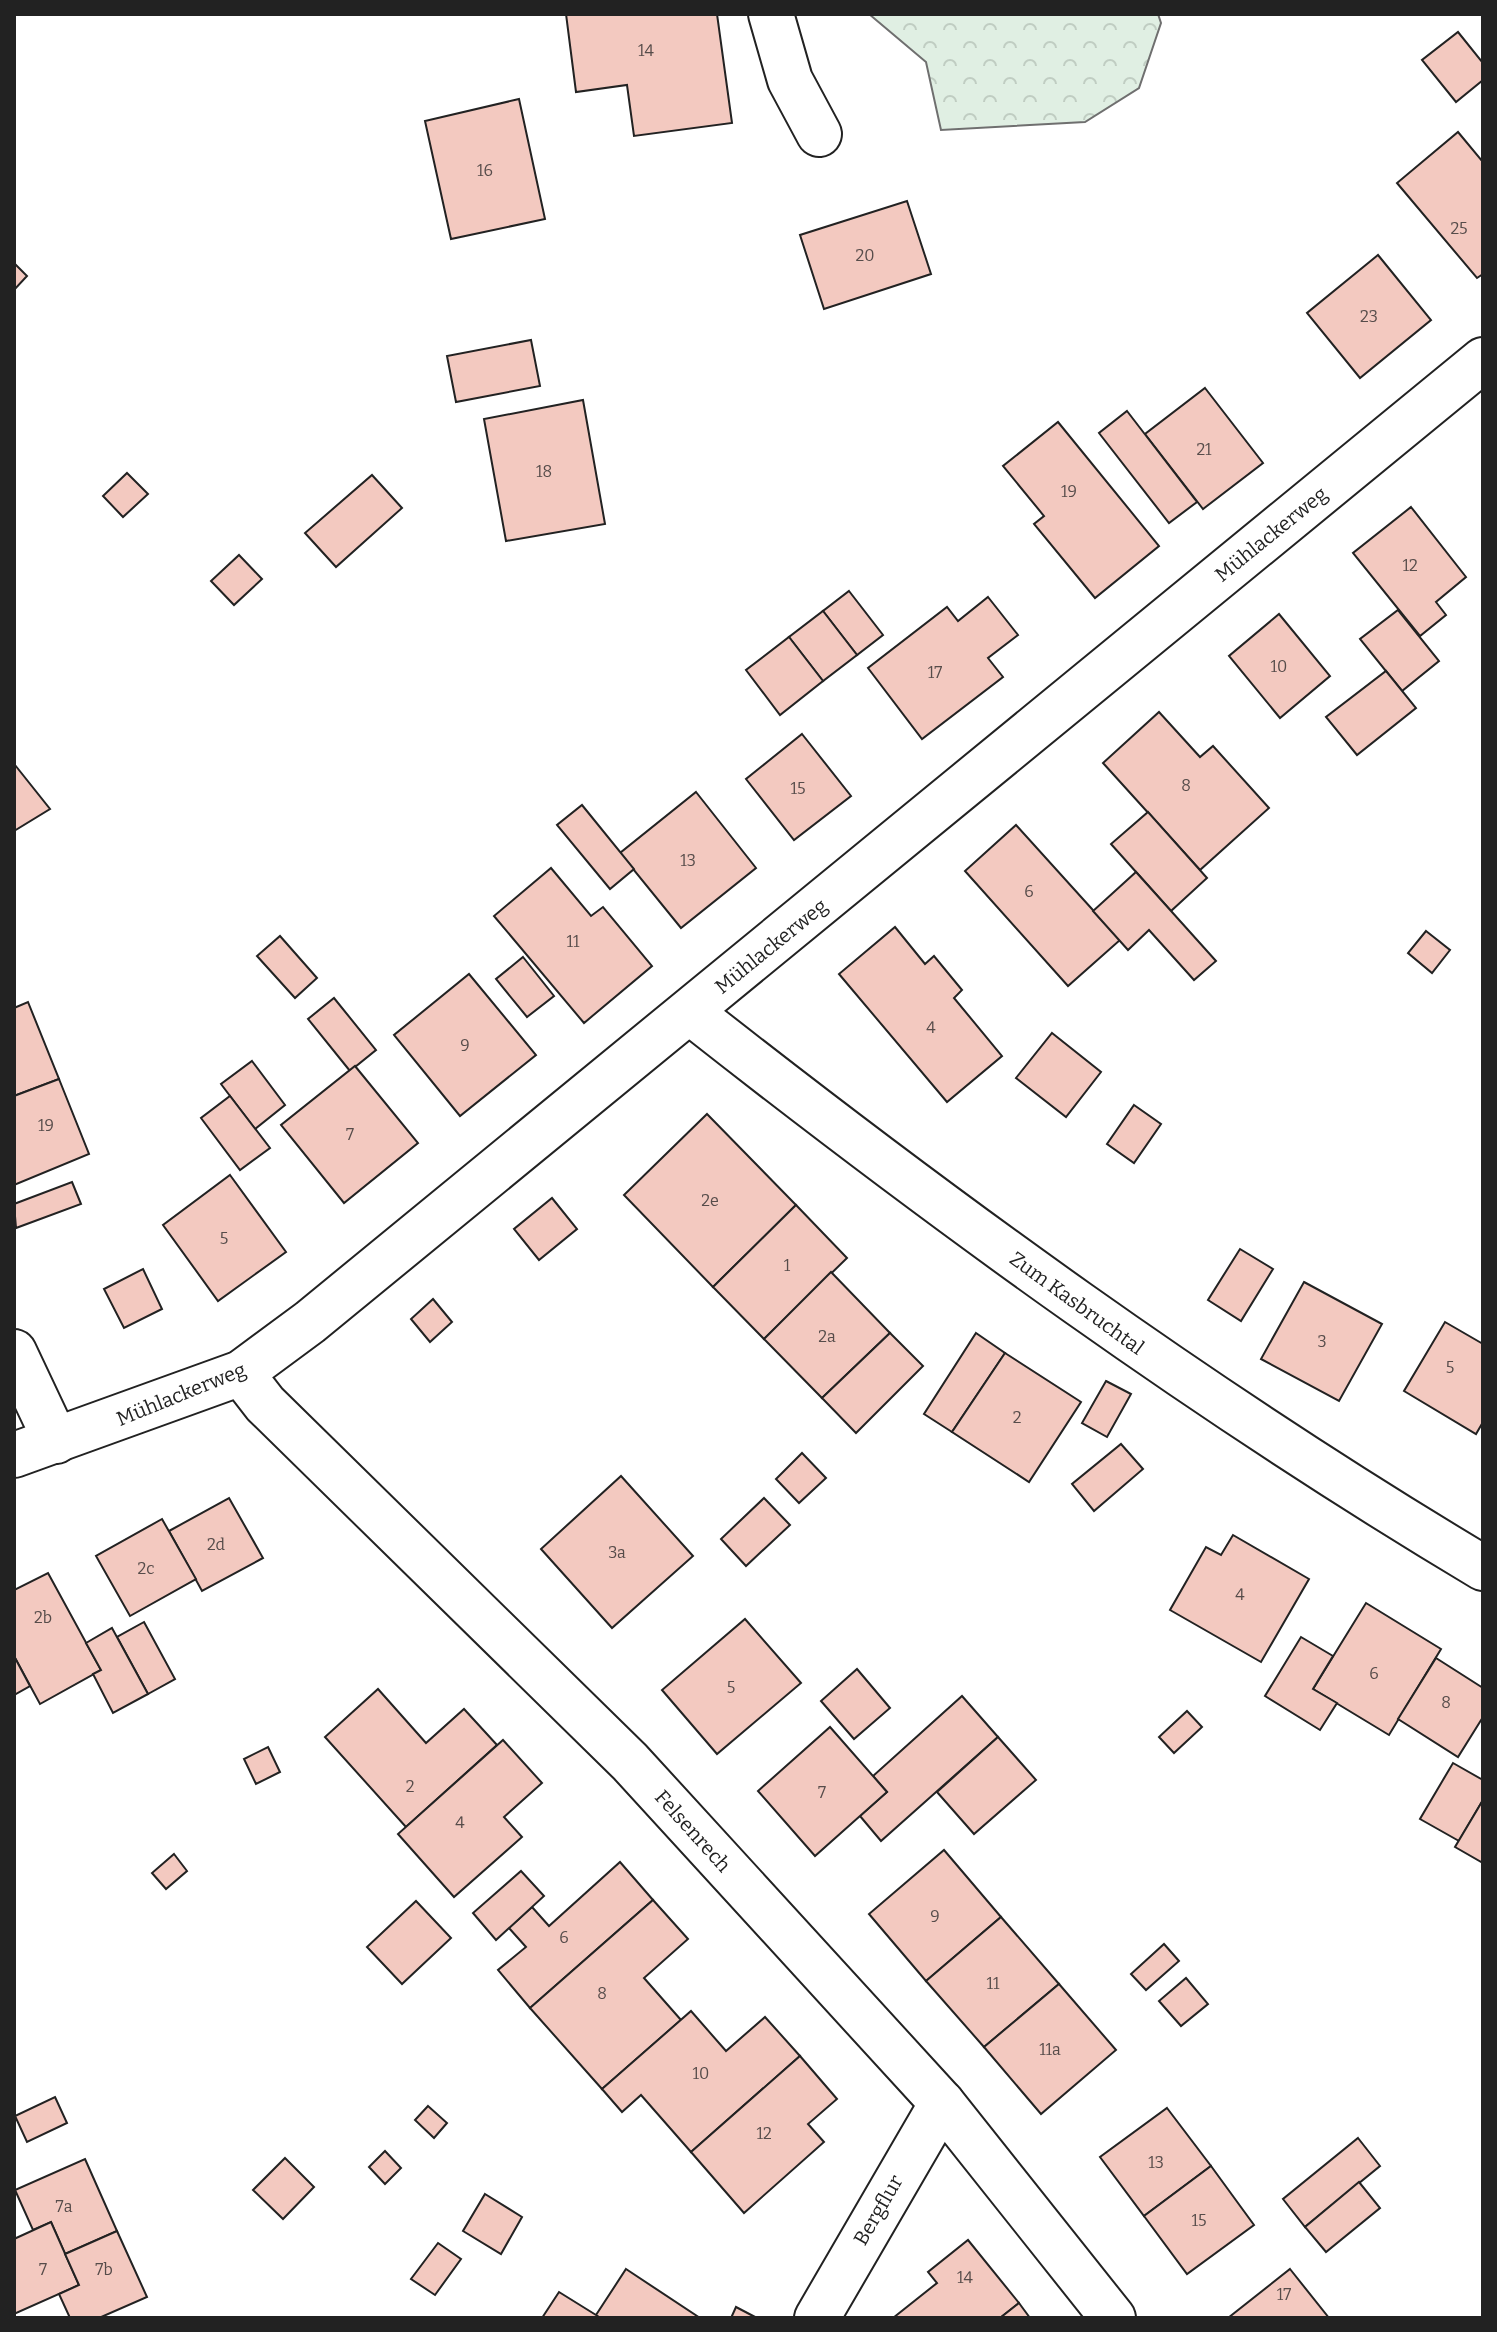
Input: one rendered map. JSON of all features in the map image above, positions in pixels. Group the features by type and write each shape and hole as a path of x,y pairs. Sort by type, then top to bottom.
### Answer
{"street":[{"path":"771,14 790,80 819,134"},
{"name":"Mühlackerweg","path":"14,1455 241,1373 310,1322 1483,360"},
{"name":"Zum Kasbruchtal","path":"690,1012 861,1147 1171,1371 1483,1568"},
{"path":"14,1352 56,1441"},
{"name":"Felsenrech","path":"241,1373 265,1404 630,1762 942,2103 1113,2318"},
{"name":"Bergflur","path":"817,2318 942,2103"}],"green space":[{"path":"869,14 1158,14 1161,23 1139,88 1085,122 941,130 926,62"}],"building":[{"path":"566,14 717,14 732,123 634,136 627,85 576,92"},
{"path":"1458,32 1483,63 1483,80 1456,102 1422,60"},
{"path":"519,99 545,219 451,239 425,121"},
{"path":"1458,132 1483,162 1483,274 1477,278 1397,183"},
{"path":"907,201 931,274 824,309 800,235"},
{"path":"1378,255 1431,320 1360,378 1307,313"},
{"path":"14,263 27,276 14,290"},
{"path":"531,340 540,386 456,402 447,356"},
{"path":"1205,388 1263,463 1203,509 1145,434"},
{"path":"583,400 605,524 506,541 484,419"},
{"path":"1127,411 1197,502 1169,523 1099,433"},
{"path":"1058,422 1159,546 1095,598 1034,524 1044,516 1003,466"},
{"path":"127,473 148,494 123,517 103,496"},
{"path":"372,475 402,508 336,567 305,533"},
{"path":"1411,507 1466,577 1436,602 1446,615 1420,636 1353,553"},
{"path":"239,555 262,579 234,605 211,581"},
{"path":"849,591 883,635 857,655 823,611"},
{"path":"988,597 1018,635 988,658 1003,677 922,739 868,668 947,607 958,621"},
{"path":"1398,610 1439,661 1402,691 1360,639"},
{"path":"823,611 857,655 823,681 789,637"},
{"path":"1279,614 1330,676 1280,718 1229,656"},
{"path":"789,637 823,681 780,715 746,670"},
{"path":"1386,671 1416,708 1357,755 1326,717"},
{"path":"1159,712 1200,757 1213,746 1269,808 1200,870 1103,763"},
{"path":"802,734 851,796 794,840 746,779"},
{"path":"14,766 50,809 14,831"},
{"path":"696,792 756,868 681,928 620,853"},
{"path":"582,805 634,869 610,889 557,825"},
{"path":"1148,812 1207,878 1171,911 1111,844"},
{"path":"1016,825 1120,940 1068,986 965,871"},
{"path":"551,868 591,916 603,907 652,966 584,1023 494,916"},
{"path":"1136,872 1216,961 1194,980 1149,930 1128,950 1093,911"},
{"path":"895,927 925,964 934,956 962,990 954,998 1002,1056 947,1102 839,974"},
{"path":"1426,931 1450,950 1432,973 1408,953"},
{"path":"280,936 317,978 295,998 257,956"},
{"path":"523,957 554,996 527,1017 496,979"},
{"path":"469,974 536,1055 460,1116 394,1035"},
{"path":"334,998 376,1050 350,1071 308,1019"},
{"path":"28,1002 59,1079 14,1096 14,1008"},
{"path":"1052,1033 1101,1072 1066,1117 1016,1078"},
{"path":"252,1061 285,1105 255,1129 221,1084"},
{"path":"355,1066 418,1143 344,1203 281,1125"},
{"path":"59,1079 89,1154 14,1185 14,1096"},
{"path":"230,1096 270,1148 240,1170 201,1118"},
{"path":"1134,1105 1161,1124 1134,1163 1107,1144"},
{"path":"707,1114 796,1205 713,1287 624,1195"},
{"path":"230,1175 286,1252 218,1301 163,1225"},
{"path":"72,1182 81,1204 16,1228 14,1204"},
{"path":"552,1198 577,1229 539,1260 514,1229"},
{"path":"796,1205 847,1258 764,1339 713,1287"},
{"path":"1240,1249 1273,1269 1241,1321 1208,1300"},
{"path":"143,1269 162,1309 124,1328 104,1289"},
{"path":"831,1272 890,1333 822,1398 764,1339"},
{"path":"1304,1282 1382,1324 1339,1401 1261,1359"},
{"path":"433,1299 452,1322 430,1342 411,1319"},
{"path":"1445,1322 1483,1344 1483,1422 1476,1434 1404,1391"},
{"path":"890,1333 923,1366 856,1433 822,1398"},
{"path":"976,1333 1005,1353 952,1432 924,1414"},
{"path":"1005,1353 1081,1402 1029,1482 952,1432"},
{"path":"1106,1381 1131,1394 1107,1437 1082,1423"},
{"path":"1121,1444 1143,1469 1094,1511 1072,1484"},
{"path":"802,1453 826,1478 799,1503 776,1479"},
{"path":"621,1476 693,1556 612,1628 541,1549"},
{"path":"229,1498 263,1558 202,1591 169,1531"},
{"path":"764,1498 790,1525 746,1566 721,1539"},
{"path":"162,1519 196,1579 130,1616 96,1556"},
{"path":"1233,1535 1309,1579 1261,1662 1170,1610 1206,1547 1221,1555"},
{"path":"48,1573 101,1670 40,1704 14,1656 14,1590"},
{"path":"1366,1603 1441,1649 1389,1735 1313,1689"},
{"path":"745,1619 801,1683 717,1754 662,1690"},
{"path":"144,1622 175,1679 148,1694 117,1637"},
{"path":"112,1628 148,1694 113,1713 93,1674 101,1670 86,1643"},
{"path":"1301,1637 1333,1656 1313,1689 1337,1703 1320,1730 1265,1696"},
{"path":"14,1656 30,1686 14,1695"},
{"path":"1436,1658 1483,1688 1483,1717 1458,1757 1398,1719"},
{"path":"857,1669 890,1708 854,1739 821,1701"},
{"path":"378,1689 426,1743 464,1709 497,1745 406,1827 325,1737"},
{"path":"962,1696 998,1737 881,1841 860,1816 887,1792 873,1776"},
{"path":"1187,1711 1202,1727 1174,1753 1159,1737"},
{"path":"830,1727 887,1792 815,1856 758,1791"},
{"path":"998,1737 1036,1780 974,1834 937,1792"},
{"path":"503,1740 542,1783 504,1817 522,1837 454,1897 398,1834"},
{"path":"268,1747 280,1772 256,1784 244,1759"},
{"path":"1453,1763 1483,1780 1483,1800 1459,1841 1420,1819"},
{"path":"1483,1800 1483,1863 1455,1847"},
{"path":"944,1850 1001,1917 926,1981 869,1914"},
{"path":"174,1854 187,1871 166,1889 152,1873"},
{"path":"620,1862 653,1900 530,2008 498,1970 526,1947 509,1928 532,1907 549,1926"},
{"path":"521,1871 544,1896 496,1940 473,1913"},
{"path":"653,1900 688,1939 644,1978 681,2020 602,2089 530,2008"},
{"path":"416,1901 451,1938 402,1984 367,1947"},
{"path":"1001,1917 1059,1984 984,2047 926,1981"},
{"path":"1164,1944 1179,1961 1146,1990 1131,1974"},
{"path":"1186,1978 1208,2004 1181,2026 1159,2001"},
{"path":"1059,1984 1116,2050 1041,2114 984,2047"},
{"path":"691,2011 726,2051 765,2017 800,2056 691,2152 641,2095 622,2112 602,2089"},
{"path":"800,2056 837,2099 808,2124 824,2142 744,2213 691,2152"},
{"path":"55,2097 67,2123 27,2142 15,2116"},
{"path":"428,2106 447,2123 434,2138 415,2120"},
{"path":"1167,2108 1211,2166 1144,2216 1100,2157"},
{"path":"1358,2138 1380,2166 1305,2227 1283,2199"},
{"path":"385,2151 401,2168 385,2184 369,2167"},
{"path":"285,2158 314,2187 283,2219 253,2190"},
{"path":"85,2159 117,2231 65,2254 51,2222 33,2230 15,2190"},
{"path":"1211,2166 1254,2225 1187,2274 1144,2216"},
{"path":"1359,2182 1380,2208 1326,2252 1305,2227"},
{"path":"485,2194 522,2217 501,2254 463,2231"},
{"path":"51,2222 79,2285 14,2314 14,2239"},
{"path":"117,2231 147,2297 99,2318 70,2318 59,2294 79,2285 65,2254"},
{"path":"968,2240 1019,2303 1000,2318 893,2318 937,2283 928,2272"},
{"path":"438,2243 461,2259 435,2295 411,2279"},
{"path":"626,2269 700,2318 600,2318 596,2315"},
{"path":"1290,2269 1329,2318 1228,2318"},
{"path":"559,2292 596,2315 600,2318 542,2318"},
{"path":"1019,2303 1030,2318 1000,2318"},
{"path":"736,2307 757,2318 731,2318"}]}
